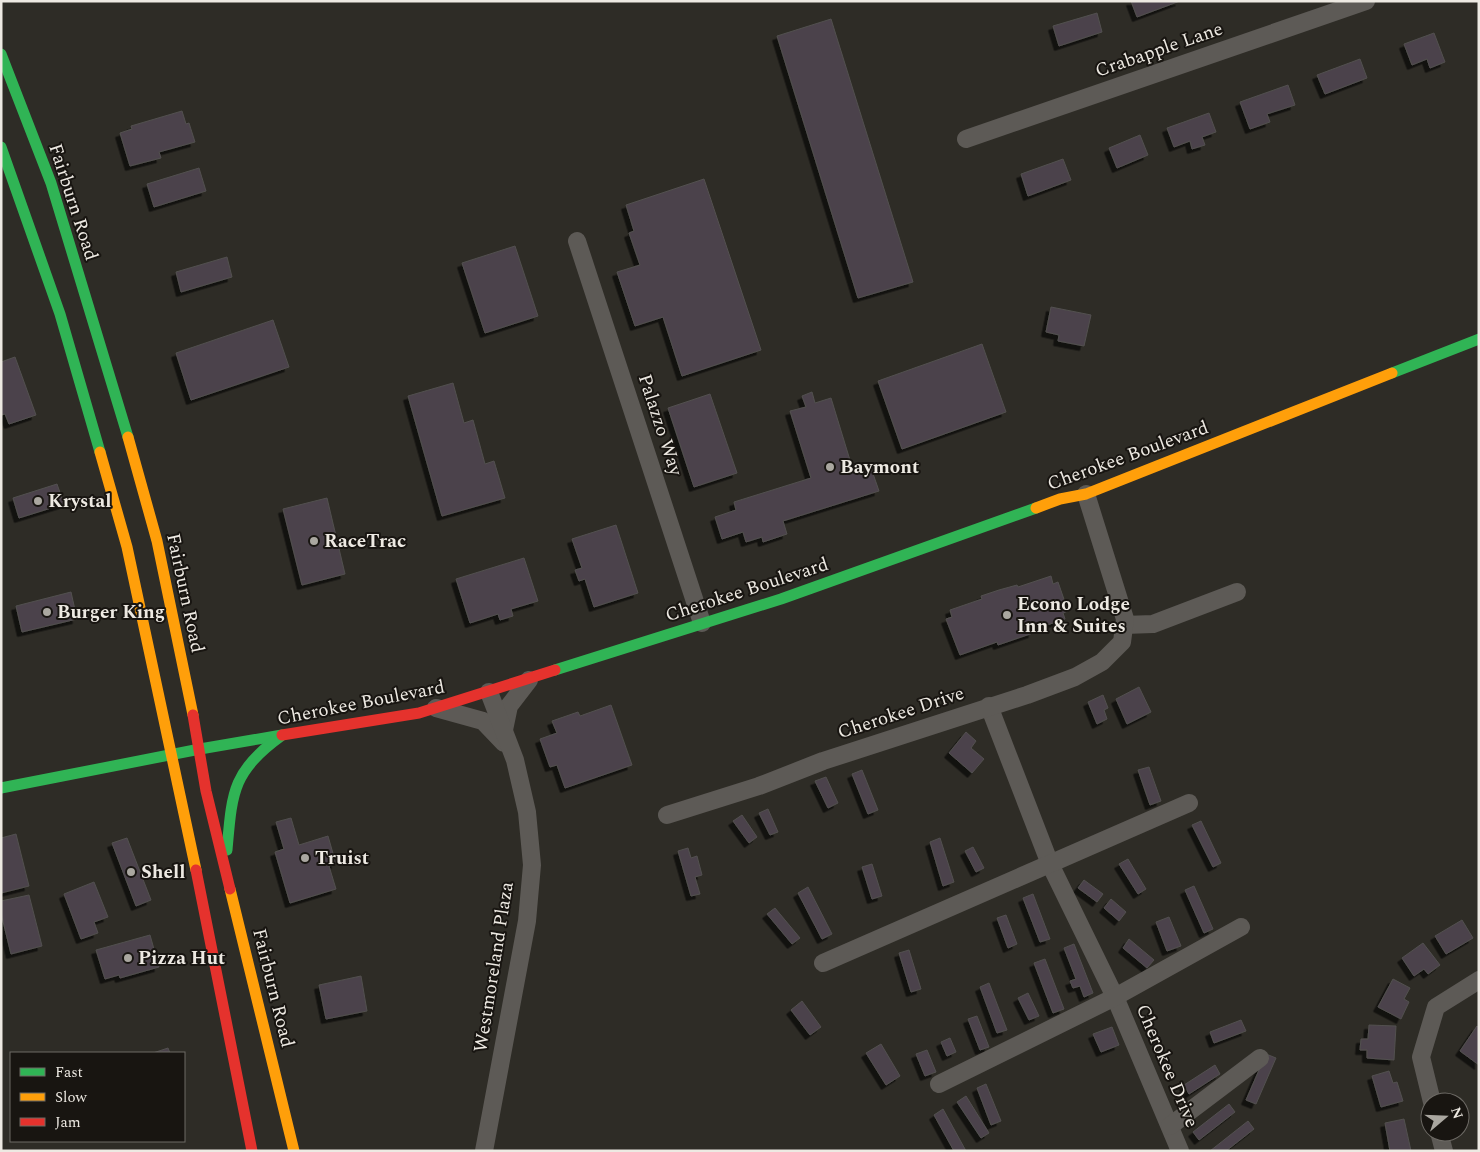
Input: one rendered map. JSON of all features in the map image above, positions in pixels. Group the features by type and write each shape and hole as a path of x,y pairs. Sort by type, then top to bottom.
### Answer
{"main road":[{"name":"Fairburn Road","path":"1,54 51,183 108,367 155,532 200,749 206,791 294,1151"},
{"path":"1,147 60,314 101,450 127,547 221,990 252,1151"},
{"name":"Cherokee Boulevard","path":"1,788 200,749 419,713 529,680 781,599 1060,499 1086,494 1479,339"},
{"path":"225,868 233,799 239,775 251,759 281,736"}],"street":[{"name":"Crabapple Lane","path":"966,138 1366,1"},
{"name":"Palazzo Way","path":"577,241 702,623"},
{"name":"Cherokee Drive","path":"667,815 759,786 822,761 1058,683 1102,662 1122,642 1125,619 1086,494"},
{"path":"1124,624 1153,624 1237,592"},
{"path":"504,730 509,706 529,680"},
{"name":"Westmoreland Plaza","path":"484,1151 527,921 532,865 527,812 515,760 489,692"},
{"name":"Cherokee Drive","path":"990,706 1050,864 1115,997 1180,1151"},
{"name":"Westmoreland Plaza","path":"436,708 483,721 500,736 515,760"},
{"path":"823,963 1188,803"},
{"path":"939,1084 1115,997 1241,927"},
{"path":"1430,1092 1421,1057 1436,1007 1479,980"},
{"path":"1170,1126 1260,1058"}],"building":[{"path":"1131,1 1180,1 1137,17"},
{"path":"1097,13 1102,32 1059,46 1053,26"},
{"path":"831,19 913,282 858,298 777,36"},
{"path":"1434,33 1445,62 1430,68 1427,59 1412,65 1404,44"},
{"path":"1360,59 1367,78 1325,94 1317,75"},
{"path":"1288,85 1295,105 1267,114 1270,122 1250,129 1240,102"},
{"path":"182,111 186,124 189,123 195,142 159,152 161,158 130,166 120,133 132,129 131,126"},
{"path":"1209,113 1216,132 1202,137 1205,145 1192,149 1190,141 1174,147 1167,128"},
{"path":"1140,135 1148,155 1117,168 1109,148"},
{"path":"1063,159 1071,180 1028,196 1021,174"},
{"path":"199,168 206,191 154,207 147,184"},
{"path":"704,179 761,350 682,376 663,317 635,326 617,272 640,265 629,233 634,231 626,205"},
{"path":"515,246 538,316 485,333 462,263"},
{"path":"227,257 232,277 181,292 176,272"},
{"path":"1051,307 1091,315 1084,346 1058,341 1059,335 1046,332"},
{"path":"273,320 289,367 191,400 176,353"},
{"path":"982,344 1006,412 902,449 878,381"},
{"path":"15,357 36,415 9,424 5,414 1,415 1,362"},
{"path":"453,383 464,423 473,420 485,464 494,461 505,498 442,516 408,396"},
{"name":"Baymont","path":"812,392 815,403 831,398 853,470 870,465 879,491 783,521 787,534 763,542 762,537 746,542 743,532 722,539 715,517 736,510 734,502 811,478 790,411 806,407 802,396"},
{"path":"710,394 737,473 694,487 668,408"},
{"name":"Krystal","path":"57,484 64,504 19,518 13,498"},
{"name":"RaceTrac","path":"327,498 345,574 302,585 283,509"},
{"path":"616,525 638,593 594,607 585,579 579,581 575,570 582,568 572,539"},
{"path":"524,558 538,601 511,609 513,616 500,620 498,614 470,623 456,579"},
{"name":"Econo Lodge Inn & Suites","path":"1051,576 1053,584 1058,582 1068,611 1063,613 1065,619 1032,630 1033,633 998,645 997,642 960,655 946,619 952,617 950,610 982,599 981,596 1017,585 1018,587"},
{"name":"Burger King","path":"71,592 77,619 22,632 16,606"},
{"path":"1139,687 1151,712 1127,724 1116,699"},
{"path":"1103,695 1108,708 1104,710 1107,719 1097,724 1088,702"},
{"path":"611,705 632,765 565,788 557,765 550,767 540,739 557,733 552,721 578,712 580,716"},
{"path":"966,732 976,741 971,748 984,759 972,773 949,753"},
{"path":"1149,767 1161,801 1150,805 1138,770"},
{"path":"862,770 878,810 868,814 852,774"},
{"path":"826,777 838,803 828,808 815,781"},
{"path":"768,809 778,832 770,835 759,813"},
{"path":"742,815 757,837 749,843 733,821"},
{"name":"Truist","path":"291,818 299,845 328,836 336,864 329,866 336,889 290,903 275,852 284,849 276,822"},
{"path":"1201,821 1221,863 1213,867 1192,825"},
{"path":"16,834 29,886 1,893 1,838"},
{"path":"127,838 151,900 136,906 112,843"},
{"path":"940,838 954,882 943,886 930,842"},
{"path":"973,847 984,868 976,872 965,851"},
{"path":"688,848 691,858 697,856 702,875 695,877 700,894 691,896 678,851"},
{"path":"1128,859 1146,889 1138,894 1119,864"},
{"path":"872,864 882,896 872,899 862,867"},
{"path":"1084,880 1103,894 1097,902 1078,888"},
{"path":"94,882 108,917 94,922 98,933 81,939 64,894"},
{"path":"1194,886 1213,929 1204,933 1185,890"},
{"path":"808,887 832,934 822,939 798,893"},
{"path":"1033,894 1050,939 1040,942 1023,898"},
{"path":"29,895 42,946 11,954 1,913 1,901"},
{"path":"1111,899 1126,912 1119,921 1104,908"},
{"path":"775,908 800,938 792,944 767,914"},
{"path":"1006,915 1017,944 1008,948 997,918"},
{"path":"1169,917 1181,946 1167,951 1156,922"},
{"path":"1462,920 1473,938 1446,954 1435,936"},
{"name":"Pizza Hut","path":"150,935 159,967 120,978 119,975 105,979 96,950"},
{"path":"1129,939 1154,960 1147,968 1123,948"},
{"path":"1423,943 1440,965 1428,974 1424,969 1414,976 1402,958"},
{"path":"1074,944 1093,993 1084,997 1080,986 1073,988 1070,981 1076,979 1064,948"},
{"path":"909,950 921,989 911,992 899,953"},
{"path":"1045,959 1064,1009 1053,1013 1034,963"},
{"path":"361,976 367,1011 326,1019 319,985"},
{"path":"1393,979 1410,988 1404,999 1409,1002 1401,1019 1378,1007"},
{"path":"989,983 1007,1030 997,1033 980,987"},
{"path":"1028,993 1039,1016 1029,1020 1018,998"},
{"path":"802,1001 821,1027 810,1035 791,1010"},
{"path":"977,1016 989,1047 980,1050 968,1019"},
{"path":"1241,1020 1246,1031 1214,1043 1210,1032"},
{"path":"1369,1025 1396,1026 1394,1060 1367,1058 1367,1050 1360,1050 1361,1039 1368,1039"},
{"path":"1477,1026 1479,1028 1479,1065 1460,1051"},
{"path":"1112,1027 1119,1045 1101,1052 1093,1034"},
{"path":"950,1038 956,1052 947,1056 941,1042"},
{"path":"881,1044 900,1076 886,1085 866,1053"},
{"path":"168,1048 170,1052 156,1052"},
{"path":"927,1050 936,1072 925,1076 916,1054"},
{"path":"1266,1054 1276,1058 1256,1104 1246,1100"},
{"path":"1215,1065 1220,1074 1189,1094 1184,1085"},
{"path":"1389,1071 1393,1083 1397,1082 1403,1101 1381,1107 1372,1076"},
{"path":"986,1084 1001,1121 991,1125 977,1088"},
{"path":"966,1096 989,1133 981,1138 957,1102"},
{"path":"1229,1104 1235,1112 1199,1140 1193,1132"},
{"path":"943,1109 966,1151 954,1151 934,1115"},
{"path":"1404,1119 1411,1151 1390,1151 1385,1123"},
{"path":"1248,1121 1254,1129 1226,1151 1210,1151"}],"traffic: fast":[{"path":"1,54 51,183 128,437"},
{"path":"1,147 60,314 100,452"},
{"path":"1392,373 1479,339"},
{"path":"555,670 781,599 1036,508"},
{"path":"1,788 282,735"},
{"path":"227,850 233,798 237,785 253,761 281,736"}],"traffic: slow":[{"path":"1036,508 1060,499 1086,494 1392,373"},
{"path":"128,437 157,541 193,715"},
{"path":"100,452 127,547 196,870"},
{"path":"230,889 294,1151"}],"traffic: jam":[{"path":"282,735 419,713 555,670"},
{"path":"193,715 206,791 230,889"},
{"path":"196,870 252,1151"}],"place":[{"name":"Baymont","path":"830,467"},
{"name":"Krystal","path":"38,501"},
{"name":"RaceTrac","path":"314,541"},
{"name":"Burger King","path":"47,612"},
{"name":"Econo Lodge Inn & Suites","path":"1007,615"},
{"name":"Truist","path":"305,858"},
{"name":"Shell","path":"131,872"},
{"name":"Pizza Hut","path":"128,958"}]}
